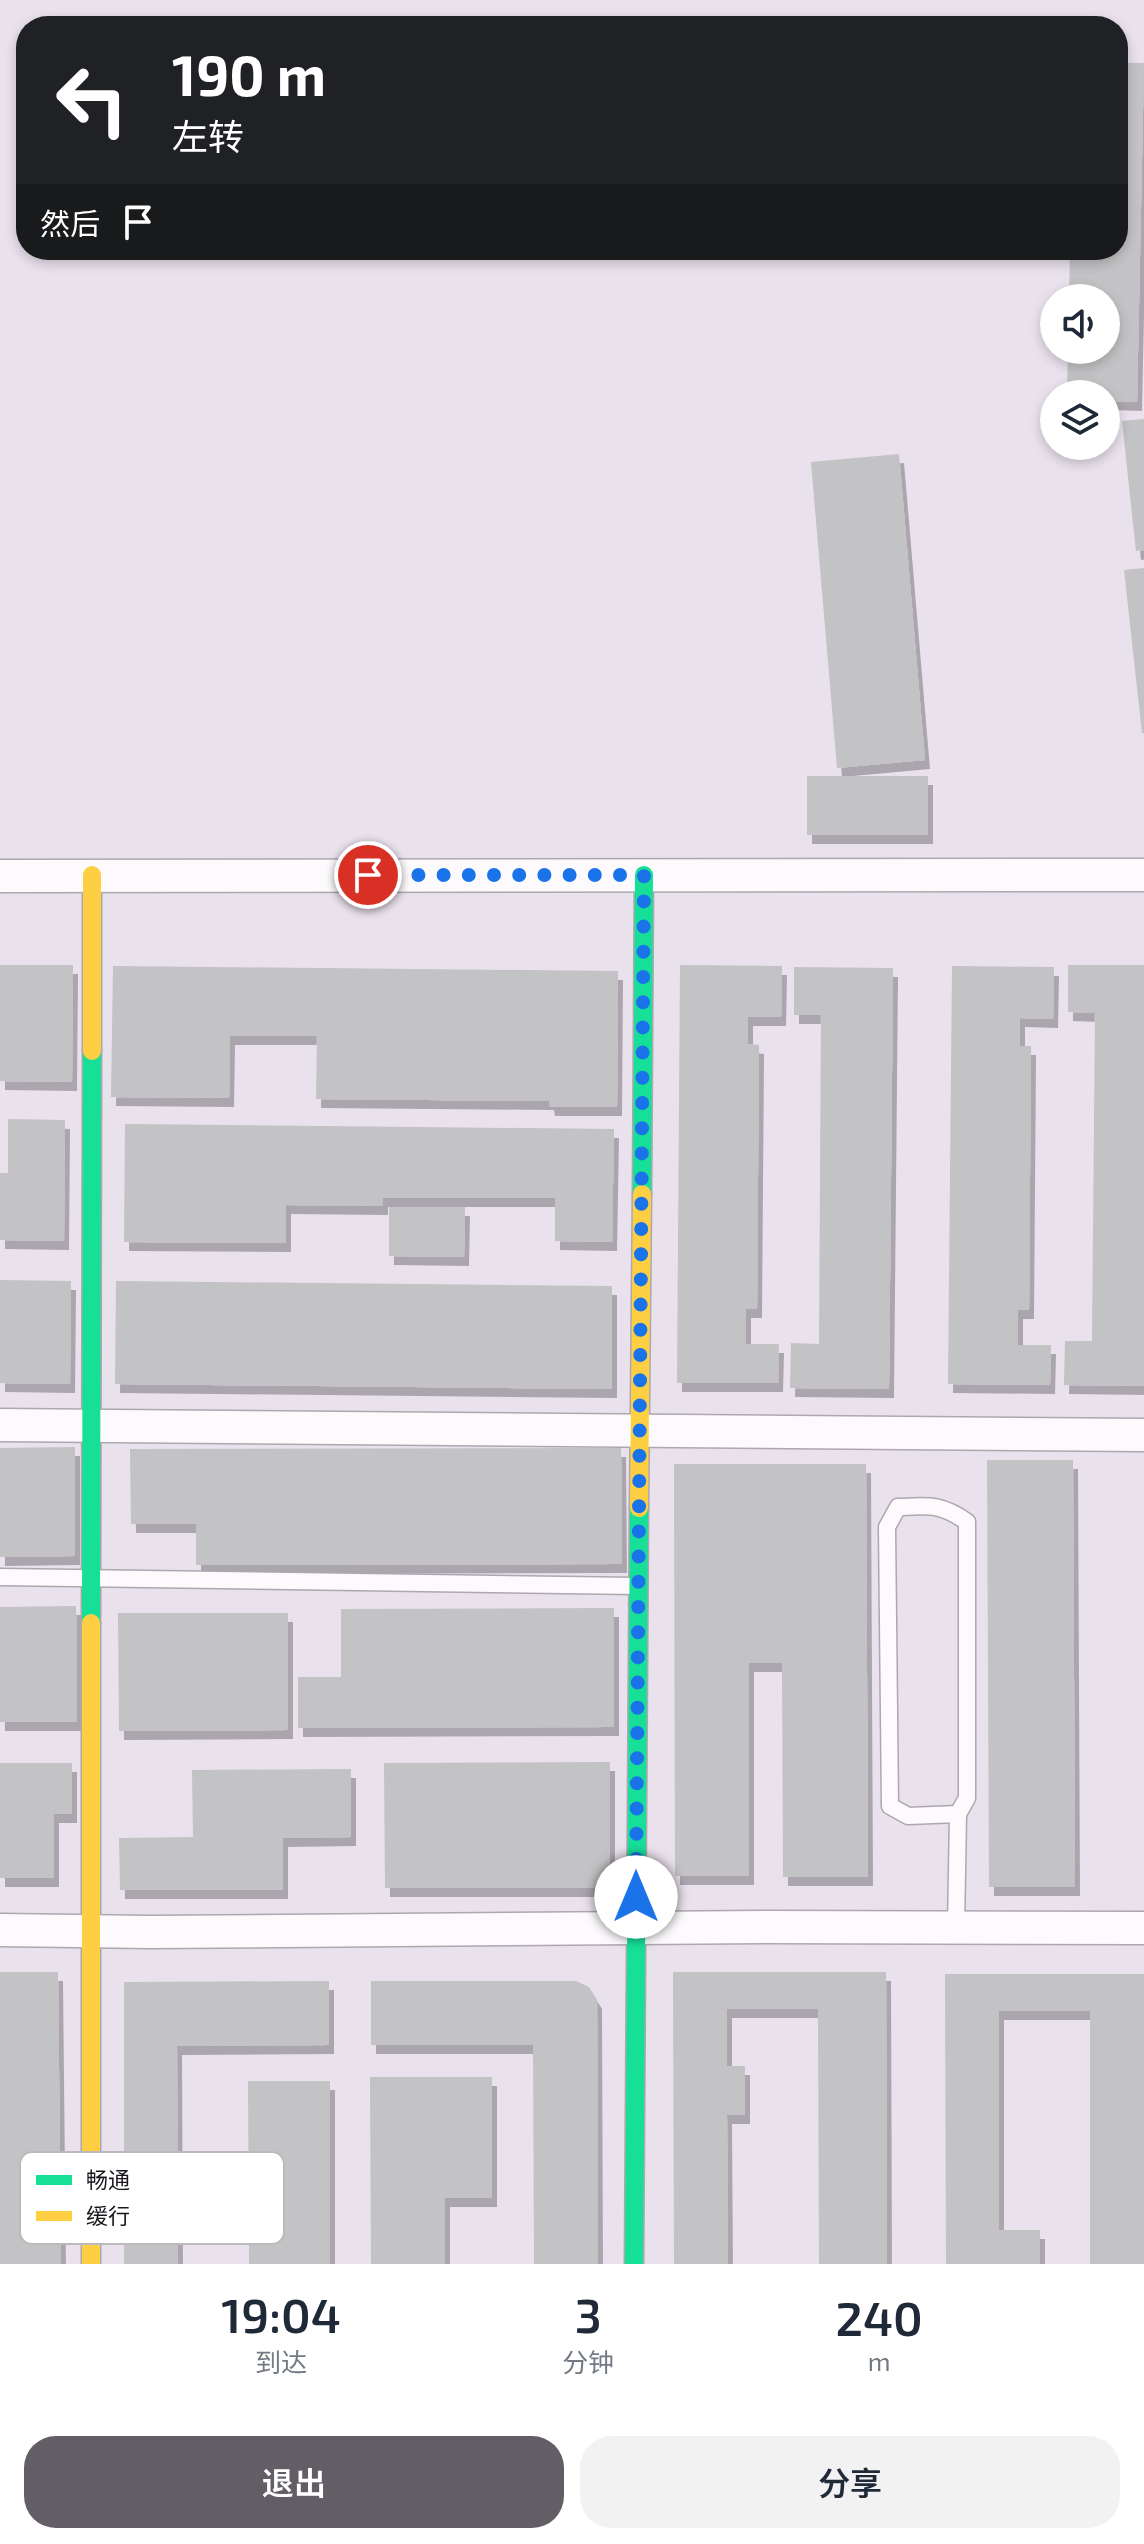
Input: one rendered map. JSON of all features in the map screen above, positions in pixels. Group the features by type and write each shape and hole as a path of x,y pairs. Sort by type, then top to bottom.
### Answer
{"street":[{"path":"91,2152 92,875"},
{"path":"634,2264 644,875"},
{"path":"0,876 1144,875"},
{"path":"0,1425 1144,1435"},
{"path":"0,1930 1144,1928"},
{"path":"91,2244 91,2264"}],"lane":[{"path":"956,1928 958,1814 967,1798 967,1522 949,1509 898,1507 887,1527 890,1806 908,1816 958,1814"},
{"path":"0,1577 638,1586"}],"building":[{"path":"1128,63 1144,63 1137,402 1120,401 1120,380 1067,380 1068,364 1120,364 1120,284 1069,284 1070,260 1128,260"},
{"path":"1144,419 1144,550 1136,551 1122,421"},
{"path":"899,454 925,760 837,768 811,462"},
{"path":"1144,568 1144,733 1142,733 1124,570"},
{"path":"807,776 928,776 928,835 807,835"},
{"path":"0,965 73,965 72,1082 0,1081"},
{"path":"680,965 782,966 781,1017 748,1017 748,1044 759,1045 757,1309 746,1309 746,1344 779,1344 778,1383 677,1383"},
{"path":"1068,965 1144,965 1144,1386 1064,1385 1065,1341 1092,1341 1095,1013 1068,1012"},
{"path":"113,966 618,971 617,1107 550,1107 549,1101 316,1099 317,1036 230,1036 229,1098 111,1097"},
{"path":"952,966 1054,967 1053,1019 1020,1018 1020,1046 1031,1046 1029,1310 1018,1310 1018,1345 1051,1345 1050,1385 948,1384"},
{"path":"794,967 893,968 889,1389 790,1388 791,1343 819,1344 821,1015 794,1015"},
{"path":"8,1119 65,1120 64,1241 0,1240 0,1173 8,1173"},
{"path":"125,1124 614,1129 612,1242 555,1241 555,1198 383,1198 383,1206 286,1205 286,1243 124,1242"},
{"path":"389,1207 465,1207 464,1257 389,1256"},
{"path":"0,1280 71,1281 70,1384 0,1383"},
{"path":"116,1281 612,1286 612,1389 115,1384"},
{"path":"75,1447 75,1556 0,1557 0,1448"},
{"path":"621,1448 622,1564 196,1565 196,1524 131,1524 130,1449"},
{"path":"987,1460 1073,1460 1075,1887 989,1887"},
{"path":"674,1464 866,1464 868,1877 783,1877 782,1663 749,1663 749,1876 675,1876"},
{"path":"76,1606 77,1722 0,1722 0,1607"},
{"path":"614,1608 614,1727 298,1728 298,1677 341,1677 341,1609"},
{"path":"118,1613 288,1613 288,1730 119,1731"},
{"path":"610,1762 610,1888 385,1888 384,1763"},
{"path":"0,1763 72,1763 72,1814 54,1814 54,1878 0,1878"},
{"path":"351,1769 351,1837 283,1838 283,1890 120,1890 119,1838 193,1837 192,1770"},
{"path":"0,1972 58,1972 60,2152 20,2152 20,2244 61,2244 61,2264 0,2264"},
{"path":"673,1972 886,1972 887,2264 819,2264 818,2009 727,2009 727,2066 745,2066 745,2115 727,2115 728,2264 674,2264"},
{"path":"945,1974 1144,1974 1144,2264 1090,2264 1090,2011 999,2011 999,2230 1040,2230 1040,2264 946,2264"},
{"path":"329,1981 329,2045 177,2046 177,2152 124,2152 124,1982"},
{"path":"371,1981 576,1981 589,1987 597,2000 598,2264 534,2264 533,2045 371,2045"},
{"path":"370,2077 492,2077 492,2198 445,2198 445,2264 371,2264"},
{"path":"248,2081 330,2081 330,2264 249,2264 249,2244 284,2244 284,2152 248,2152"},
{"path":"124,2244 178,2244 178,2264 124,2264"}],"traffic: fast":[{"path":"642,1194 644,875"},
{"path":"91,1623 92,1051"},
{"path":"634,2264 639,1508"}],"traffic: slow":[{"path":"92,875 92,1051"},
{"path":"639,1508 642,1194"},
{"path":"91,1623 91,2152"},
{"path":"91,2244 91,2264"}],"route":[{"path":"368,875 644,875 636,1897"}]}
